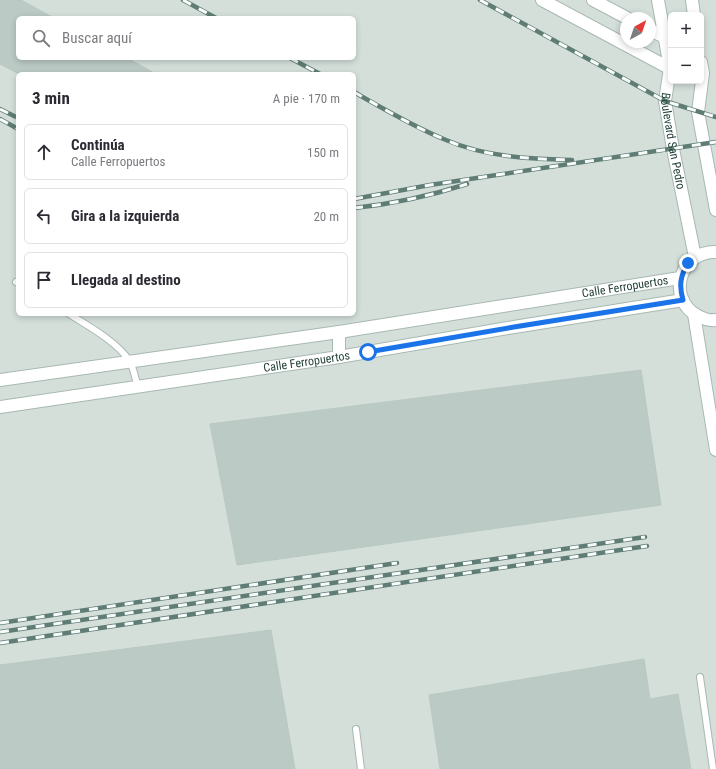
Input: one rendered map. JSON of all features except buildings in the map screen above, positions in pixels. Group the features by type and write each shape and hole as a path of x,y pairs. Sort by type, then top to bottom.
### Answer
{"street":[{"path":"542,0 668,67"},
{"path":"592,0 620,15"},
{"name":"Boulevard San Pedro","path":"658,0 667,39"},
{"path":"692,0 694,12"},
{"path":"656,33 667,39"},
{"name":"Boulevard San Pedro","path":"668,81 665,101 695,257"},
{"path":"701,84 698,112 716,210"},
{"path":"716,252 704,253 695,257 686,266 680,278 680,289 687,308 694,314 703,318 716,320"},
{"name":"Calle Ferropuertos","path":"0,380 339,332 680,278"},
{"name":"Calle Ferropuertos","path":"0,407 339,357 683,300"},
{"path":"509,306 514,327"},
{"path":"694,314 716,450"},
{"path":"339,332 339,357"}],"lane":[{"path":"71,316 94,330 120,350 130,362 138,386"},
{"path":"700,677 713,769"},
{"path":"356,729 361,769"}],"shaded area":[{"path":"0,0 716,0 716,769 0,769"}],"railway":[{"path":"183,0 212,16"},
{"path":"480,0 665,101 716,117"},
{"path":"294,60 316,72"},
{"path":"356,93 411,124 461,146 492,154 540,159 572,160"},
{"path":"0,109 16,117"},
{"path":"0,119 16,128"},
{"path":"356,199 430,185 716,142"},
{"path":"356,208 411,199 467,184"},
{"path":"0,632 645,537"},
{"path":"0,643 647,546"},
{"path":"0,623 397,563"}],"route":[{"path":"368,352 683,300 680,289 680,278 688,263"}]}
